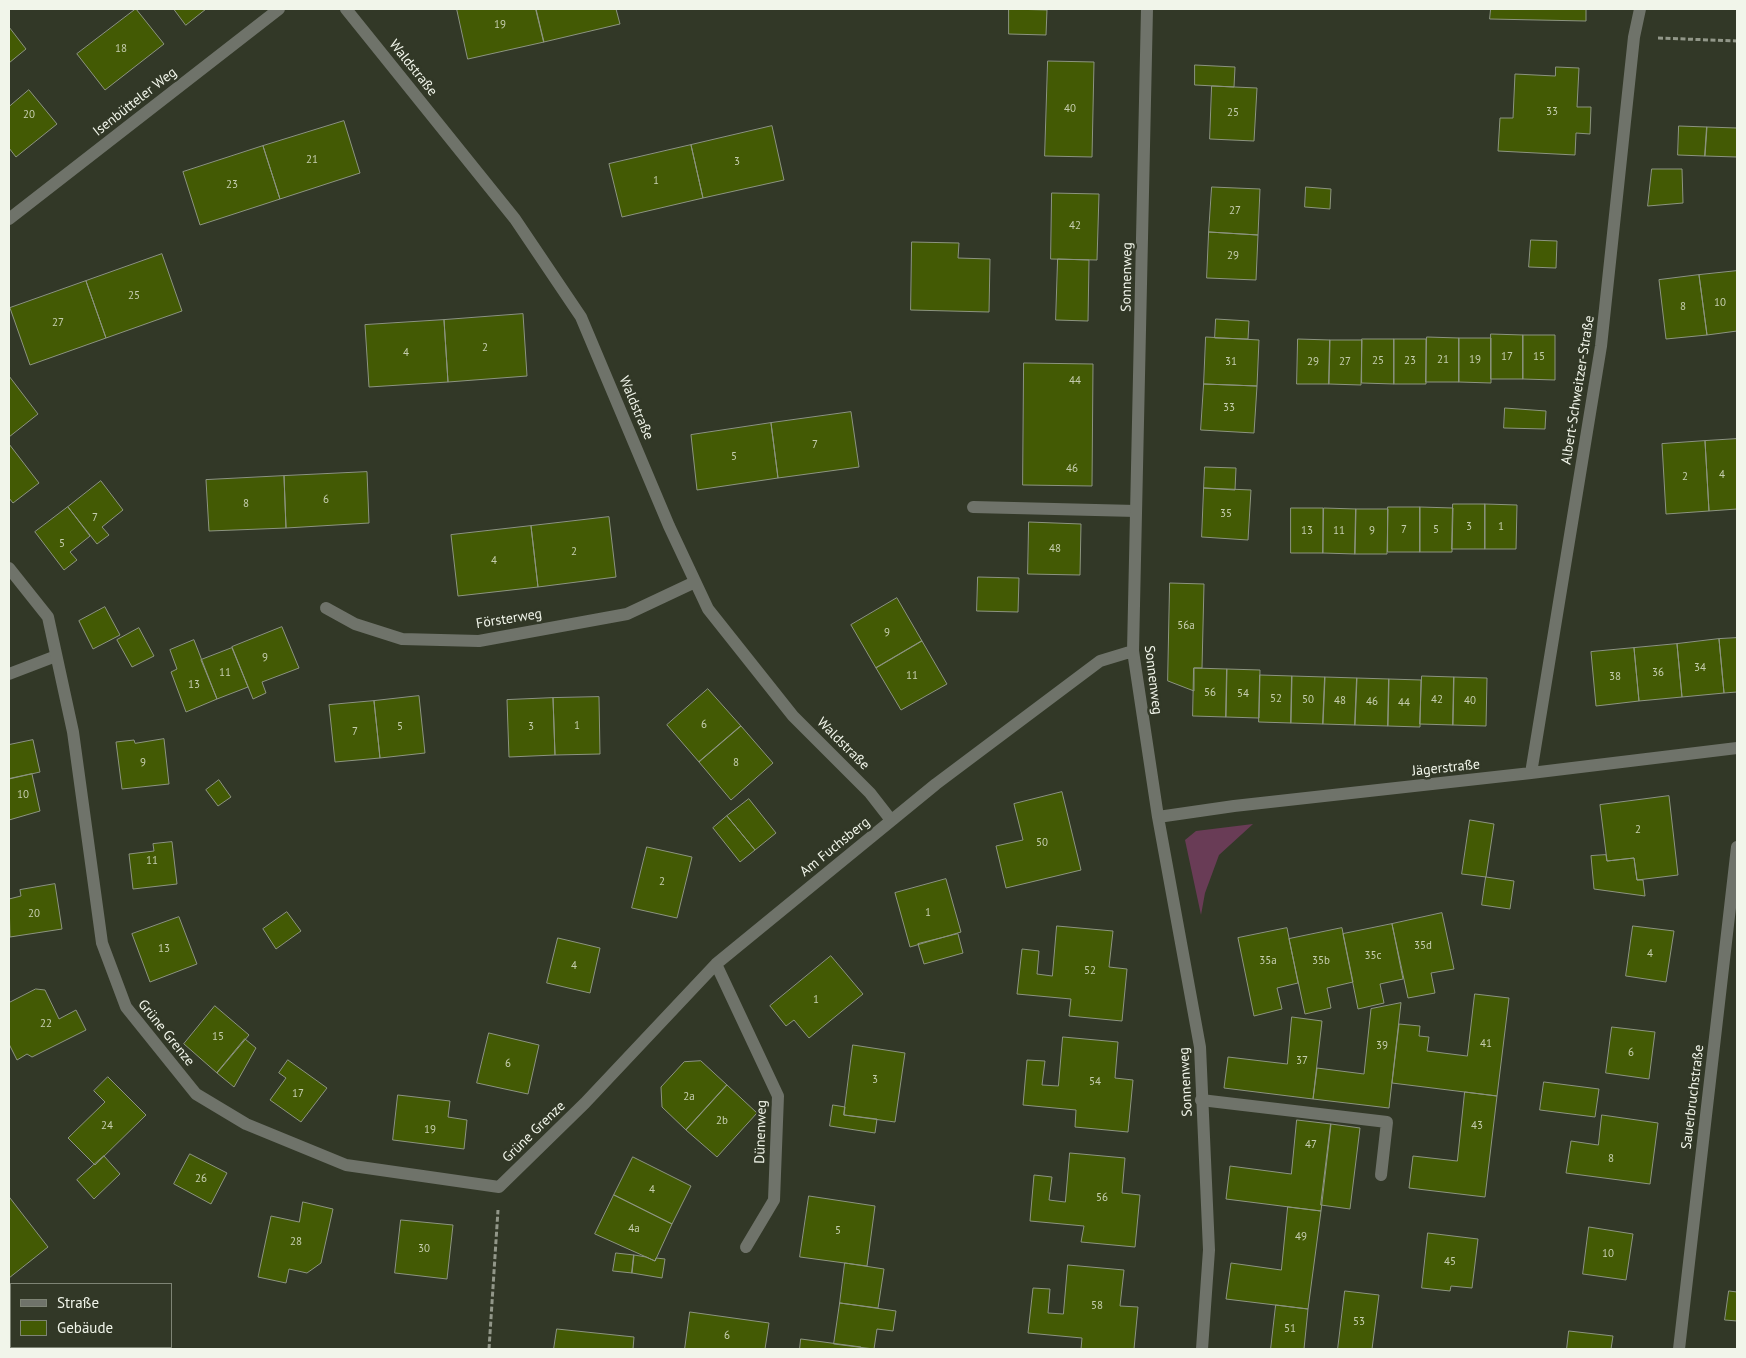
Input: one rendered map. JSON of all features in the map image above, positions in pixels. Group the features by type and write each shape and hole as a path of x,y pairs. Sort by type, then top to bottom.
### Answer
{"street":[{"name":"Isenbütteler Weg","path":"9,219 279,9"},
{"name":"Waldstraße","path":"346,9 515,219 581,317 669,526 708,609 793,716 870,793 891,820"},
{"name":"Sonnenweg","path":"1147,9 1133,651 1158,817 1200,1047 1209,1250 1202,1349"},
{"name":"Albert-Schweitzer-Straße","path":"1531,773 1601,346 1634,37 1640,9"},
{"path":"972,507 1136,511"},
{"name":"Grüne Grenze","path":"9,568 48,617 72,732 102,943 126,1007 196,1094 246,1124 346,1165 499,1187 585,1103"},
{"name":"Försterweg","path":"326,608 355,624 402,639 479,641 627,614 696,582"},
{"name":"Am Fuchsberg","path":"585,1103 716,964 936,784 1100,662 1133,651"},
{"path":"9,674 56,656"},
{"name":"Jägerstraße","path":"1158,817 1234,806 1737,748"},
{"name":"Sauerbruchstraße","path":"1679,1349 1737,847"},
{"name":"Dünenweg","path":"716,964 778,1096 774,1200 746,1247"},
{"path":"1201,1100 1388,1122 1381,1175"}],"path":[{"path":"1634,37 1737,41"},
{"path":"489,1349 499,1187"}],"shaded area":[{"path":"1253,824 1219,855 1205,893 1201,915 1185,840 1196,831"}],"building":[{"path":"136,9 164,44 105,90 77,54"},
{"path":"174,9 206,9 186,25"},
{"path":"457,9 536,9 544,42 468,59"},
{"path":"536,9 616,9 620,24 544,42"},
{"path":"1009,9 1047,10 1046,35 1009,34"},
{"path":"1491,9 1586,9 1586,21 1490,19"},
{"path":"9,27 26,49 9,63"},
{"path":"1048,61 1094,62 1092,157 1045,156"},
{"path":"1195,65 1235,67 1234,87 1195,85"},
{"path":"1556,67 1579,68 1577,107 1591,107 1590,134 1576,133 1575,155 1498,151 1500,118 1513,118 1515,74 1555,76"},
{"path":"1212,86 1257,88 1254,141 1210,139"},
{"path":"29,90 57,124 16,157 9,148 9,107"},
{"path":"344,121 360,173 280,199 263,146"},
{"path":"772,126 784,180 703,198 691,145"},
{"path":"1679,126 1707,127 1705,156 1678,155"},
{"path":"1707,127 1737,128 1737,157 1705,156"},
{"path":"691,145 703,198 622,217 609,164"},
{"path":"263,146 280,199 200,225 183,172"},
{"path":"1652,169 1682,169 1683,203 1648,206"},
{"path":"1212,187 1260,189 1258,235 1209,232"},
{"path":"1306,187 1331,189 1330,209 1305,207"},
{"path":"1052,193 1099,194 1097,260 1051,259"},
{"path":"1209,232 1258,235 1256,280 1207,278"},
{"path":"1531,240 1557,241 1556,268 1529,267"},
{"path":"912,242 959,243 958,258 990,259 989,312 911,310"},
{"path":"162,254 182,311 106,338 86,281"},
{"path":"1058,259 1089,260 1088,321 1056,320"},
{"path":"1737,271 1737,331 1707,335 1699,275"},
{"path":"1699,275 1707,335 1666,339 1659,280"},
{"path":"86,281 106,338 30,365 10,308"},
{"path":"523,314 527,376 448,382 444,320"},
{"path":"1216,319 1249,321 1248,339 1215,338"},
{"path":"444,320 448,382 369,387 365,325"},
{"path":"1491,334 1523,335 1523,379 1491,379"},
{"path":"1523,335 1555,335 1555,380 1523,379"},
{"path":"1206,337 1259,340 1257,386 1204,384"},
{"path":"1427,337 1459,338 1459,382 1426,382"},
{"path":"1459,338 1491,338 1491,383 1459,382"},
{"path":"1298,339 1330,340 1329,384 1297,384"},
{"path":"1362,339 1394,339 1394,384 1362,383"},
{"path":"1394,339 1426,339 1426,384 1394,384"},
{"path":"1330,340 1362,340 1361,385 1329,384"},
{"path":"1024,363 1093,364 1092,486 1023,485"},
{"path":"9,376 38,414 9,437"},
{"path":"1204,384 1257,386 1254,433 1201,430"},
{"path":"1505,408 1546,411 1545,429 1504,428"},
{"path":"851,412 859,467 778,478 771,423"},
{"path":"771,423 778,478 697,490 691,435"},
{"path":"1737,439 1737,509 1709,511 1705,441"},
{"path":"1705,441 1709,511 1666,514 1662,444"},
{"path":"9,444 39,483 13,503 9,498"},
{"path":"1205,467 1236,468 1235,490 1204,488"},
{"path":"367,472 369,523 286,528 284,476"},
{"path":"284,476 286,528 209,531 206,480"},
{"path":"101,481 123,510 102,527 109,535 97,544 68,507"},
{"path":"1204,488 1251,490 1248,540 1202,537"},
{"path":"1453,504 1485,504 1485,549 1452,549"},
{"path":"1485,504 1517,505 1516,549 1485,549"},
{"path":"68,507 90,536 70,552 77,560 64,570 35,532"},
{"path":"1388,507 1420,507 1420,552 1388,552"},
{"path":"1420,507 1453,508 1452,552 1420,552"},
{"path":"1291,508 1323,508 1323,553 1291,553"},
{"path":"1324,508 1356,509 1355,554 1323,553"},
{"path":"1356,509 1388,509 1387,554 1355,554"},
{"path":"609,517 616,577 538,587 531,526"},
{"path":"1029,522 1081,524 1080,575 1028,574"},
{"path":"531,526 538,587 458,596 451,535"},
{"path":"978,577 1019,578 1018,612 977,611"},
{"path":"1170,583 1204,584 1202,668 1194,668 1194,691 1168,681"},
{"path":"897,598 922,641 876,668 851,625"},
{"path":"105,607 120,635 93,649 79,621"},
{"path":"282,627 299,668 262,682 266,693 253,699 232,647"},
{"path":"139,628 154,656 132,667 117,640"},
{"path":"1737,638 1737,692 1724,693 1719,639"},
{"path":"1719,639 1724,693 1682,697 1677,644"},
{"path":"194,640 217,699 186,712 171,672 177,669 170,650"},
{"path":"922,641 947,684 901,710 876,668"},
{"path":"1677,644 1682,697 1639,701 1634,648"},
{"path":"232,648 248,687 217,699 201,660"},
{"path":"1634,648 1639,701 1596,706 1591,652"},
{"path":"1194,668 1227,669 1226,717 1193,716"},
{"path":"1227,669 1260,670 1259,718 1226,717"},
{"path":"1260,675 1292,676 1291,723 1259,722"},
{"path":"1292,676 1325,677 1323,724 1291,723"},
{"path":"1422,676 1454,677 1453,725 1420,724"},
{"path":"1325,677 1357,678 1355,725 1323,724"},
{"path":"1454,677 1487,678 1486,726 1453,725"},
{"path":"1357,678 1389,679 1388,726 1355,725"},
{"path":"1389,679 1421,680 1420,727 1388,726"},
{"path":"708,689 741,726 699,762 667,725"},
{"path":"419,696 425,753 380,758 374,701"},
{"path":"599,697 600,754 555,755 553,698"},
{"path":"553,698 555,755 509,757 507,700"},
{"path":"374,701 380,758 335,762 329,705"},
{"path":"741,726 773,763 731,800 699,762"},
{"path":"164,739 169,784 122,789 116,742 134,740 135,743"},
{"path":"33,740 40,772 9,779 9,745"},
{"path":"32,774 40,811 9,820 9,779"},
{"path":"219,780 231,797 218,806 206,790"},
{"path":"1062,792 1081,870 1006,888 996,846 1023,840 1014,804"},
{"path":"1669,796 1678,875 1637,880 1634,858 1607,861 1600,805"},
{"path":"749,799 776,833 755,850 727,816"},
{"path":"727,816 755,850 740,862 713,828"},
{"path":"1470,820 1494,824 1486,877 1462,874"},
{"path":"172,842 177,884 133,889 129,854 154,851 153,844"},
{"path":"647,847 692,857 677,918 632,908"},
{"path":"1606,855 1607,861 1634,858 1637,880 1643,880 1645,896 1594,889 1591,856"},
{"path":"1486,877 1514,881 1510,909 1482,905"},
{"path":"946,879 961,932 910,947 895,893"},
{"path":"55,884 62,929 10,937 9,899 21,896 20,890"},
{"path":"287,912 301,931 276,949 263,929"},
{"path":"1442,913 1454,969 1431,973 1435,993 1408,998 1392,924"},
{"path":"179,917 197,964 150,982 132,934"},
{"path":"1392,924 1403,979 1380,984 1384,1003 1358,1009 1343,934"},
{"path":"1057,926 1113,931 1109,967 1127,969 1122,1021 1069,1016 1071,999 1017,994 1022,949 1039,951 1037,974 1052,976"},
{"path":"1633,926 1674,931 1666,982 1626,976"},
{"path":"1287,928 1298,983 1277,988 1282,1009 1254,1016 1238,938"},
{"path":"1342,928 1353,982 1327,988 1331,1008 1305,1014 1289,939"},
{"path":"958,934 963,953 924,964 918,944"},
{"path":"558,938 600,948 590,993 547,983"},
{"path":"831,956 863,994 809,1038 794,1020 786,1026 770,1006"},
{"path":"36,989 45,990 59,1019 76,1010 86,1030 32,1057 27,1054 17,1060 9,1044 9,1003"},
{"path":"1475,994 1509,998 1497,1096 1392,1083 1399,1024 1420,1026 1419,1036 1429,1037 1427,1051 1467,1056"},
{"path":"1401,1003 1389,1108 1313,1099 1317,1068 1364,1074 1371,1009"},
{"path":"215,1006 249,1035 217,1073 184,1044"},
{"path":"1292,1017 1322,1021 1313,1099 1224,1088 1228,1057 1287,1064"},
{"path":"1612,1027 1655,1032 1649,1079 1606,1073"},
{"path":"489,1033 539,1045 528,1094 477,1083"},
{"path":"1063,1037 1118,1042 1115,1078 1133,1080 1128,1132 1075,1127 1076,1110 1023,1105 1027,1060 1045,1061 1042,1085 1058,1086"},
{"path":"245,1039 256,1048 234,1087 217,1073"},
{"path":"853,1045 905,1053 895,1122 844,1115"},
{"path":"288,1060 327,1088 301,1122 270,1100 286,1078 279,1073"},
{"path":"701,1061 727,1085 686,1130 662,1107 661,1087 684,1062"},
{"path":"108,1077 146,1115 95,1165 68,1138 105,1102 94,1091"},
{"path":"1544,1082 1599,1089 1595,1117 1540,1110"},
{"path":"727,1085 757,1113 717,1157 686,1130"},
{"path":"1465,1092 1497,1096 1485,1197 1409,1188 1413,1156 1457,1161"},
{"path":"398,1095 450,1101 448,1117 467,1120 464,1149 393,1140"},
{"path":"833,1105 845,1107 844,1115 877,1119 875,1133 830,1126"},
{"path":"1602,1115 1658,1123 1650,1184 1566,1173 1571,1141 1598,1145"},
{"path":"1297,1120 1331,1124 1321,1211 1226,1199 1230,1166 1291,1174"},
{"path":"1331,1124 1360,1128 1350,1209 1321,1205"},
{"path":"1070,1153 1125,1158 1122,1193 1140,1195 1135,1247 1081,1242 1084,1226 1030,1221 1034,1175 1052,1177 1049,1200 1065,1202"},
{"path":"190,1154 227,1173 211,1204 174,1184"},
{"path":"104,1156 120,1174 94,1199 77,1180"},
{"path":"633,1157 691,1186 672,1224 614,1195"},
{"path":"614,1195 672,1224 655,1261 595,1234"},
{"path":"809,1196 875,1206 867,1266 800,1257"},
{"path":"9,1199 48,1247 9,1278"},
{"path":"303,1202 333,1209 321,1263 307,1273 289,1269 286,1283 258,1277 271,1216 299,1222"},
{"path":"1288,1207 1321,1211 1308,1309 1226,1299 1231,1263 1281,1270"},
{"path":"401,1220 453,1225 447,1279 395,1273"},
{"path":"1589,1227 1633,1234 1626,1280 1583,1274"},
{"path":"1428,1233 1478,1239 1472,1288 1451,1286 1450,1291 1422,1288"},
{"path":"616,1253 634,1255 632,1273 613,1271"},
{"path":"634,1255 655,1261 656,1258 665,1259 662,1278 632,1273"},
{"path":"845,1263 884,1269 878,1308 840,1303"},
{"path":"1068,1265 1124,1270 1120,1306 1138,1307 1134,1349 1081,1349 1082,1338 1028,1333 1033,1288 1050,1289 1048,1313 1063,1314"},
{"path":"1345,1291 1379,1295 1372,1349 1338,1349"},
{"path":"1729,1291 1737,1292 1737,1321 1725,1320"},
{"path":"840,1303 896,1311 893,1331 877,1329 874,1349 834,1344"},
{"path":"1276,1305 1308,1309 1304,1349 1271,1349"},
{"path":"690,1312 769,1323 765,1349 685,1349"},
{"path":"557,1329 634,1337 633,1349 554,1349"},
{"path":"1569,1331 1613,1336 1611,1349 1567,1349"},
{"path":"801,1339 861,1347 861,1349 800,1349"}]}
